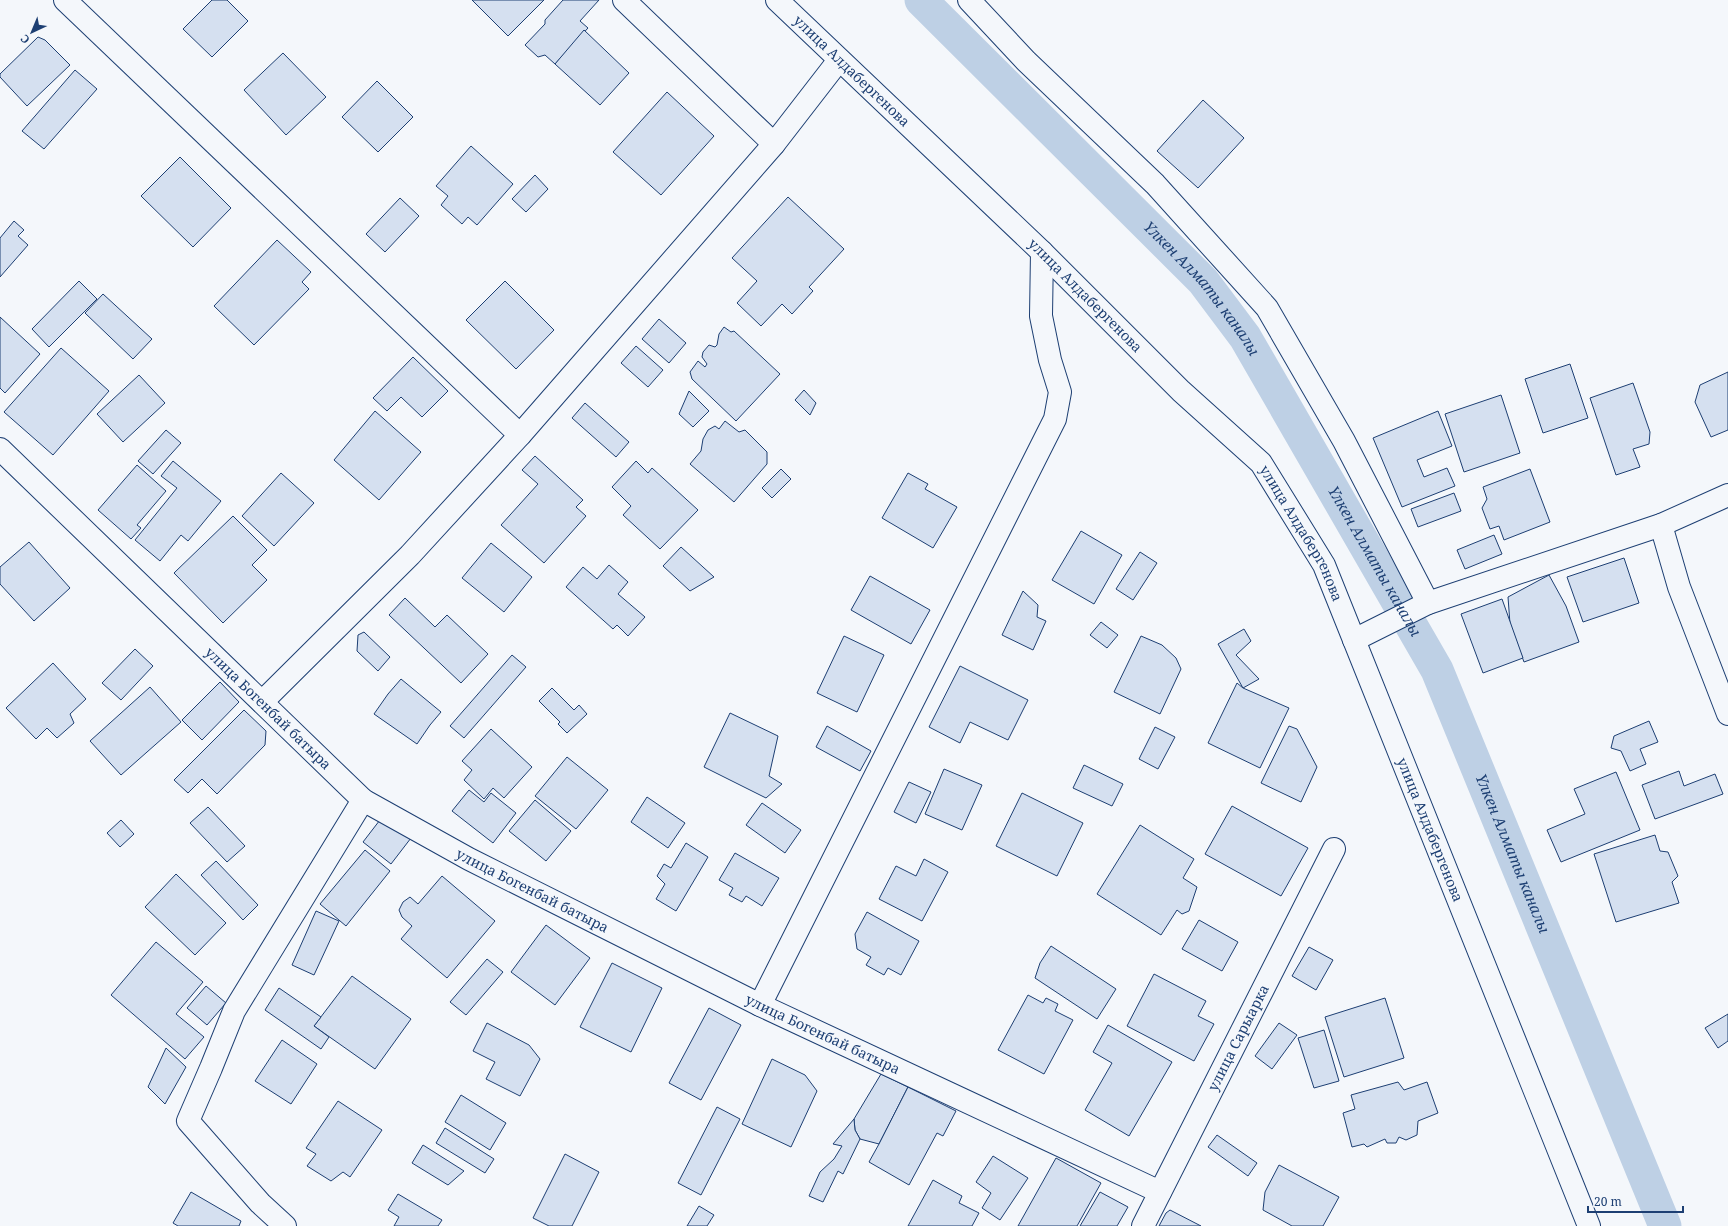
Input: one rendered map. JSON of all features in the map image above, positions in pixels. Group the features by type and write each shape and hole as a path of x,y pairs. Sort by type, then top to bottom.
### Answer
{"street":[{"path":"65,0 520,435"},
{"path":"624,0 774,144"},
{"name":"улица Алдабергенова","path":"777,0 1042,252 1181,391 1261,463 1324,565 1589,1226"},
{"path":"969,0 1026,61 1155,184 1267,308 1344,441 1428,603"},
{"path":"262,702 410,555 520,435 774,144 839,60"},
{"path":"760,1005 1055,419 1060,392 1050,360 1041,316 1042,252"},
{"name":"улица Богенбай батыра","path":"0,449 363,800 469,859 760,1005 1160,1192"},
{"path":"1354,640 1428,603 1661,525 1728,495"},
{"path":"1661,525 1680,588 1728,714"},
{"path":"285,1226 260,1203 188,1121 234,1011 363,800"},
{"name":"улица Сарыарка","path":"1143,1226 1334,849"}],"building":[{"path":"212,0 227,0 248,21 212,57 183,29"},
{"path":"472,0 544,0 508,36"},
{"path":"563,0 599,0 580,21 588,28 555,64 545,55 538,57 525,45 545,24 545,20"},
{"path":"584,30 629,73 600,105 555,64"},
{"path":"38,37 45,40 70,65 27,106 0,77 0,74"},
{"path":"283,53 326,97 286,135 244,90"},
{"path":"75,70 97,89 44,149 22,131"},
{"path":"377,81 413,117 378,152 342,117"},
{"path":"667,92 714,136 661,195 613,152"},
{"path":"1203,100 1244,138 1198,188 1157,151"},
{"path":"471,146 513,184 477,225 468,217 462,224 441,205 448,196 436,186"},
{"path":"180,157 231,208 193,247 141,196"},
{"path":"535,175 548,189 526,212 512,199"},
{"path":"788,197 844,249 809,287 813,291 792,314 782,304 761,326 737,303 757,281 732,258"},
{"path":"400,198 419,216 385,252 366,234"},
{"path":"14,221 24,230 18,236 28,245 0,277 0,238"},
{"path":"277,240 311,272 302,282 309,289 254,345 214,306"},
{"path":"79,281 97,299 49,347 32,329"},
{"path":"505,281 554,330 516,369 466,320"},
{"path":"103,294 152,339 133,359 85,313"},
{"path":"0,317 40,354 5,393 0,388"},
{"path":"659,319 686,343 669,363 642,339"},
{"path":"724,327 731,332 734,331 780,374 736,421 692,379 690,372 698,361 705,367 707,364 702,357 703,352 709,345 715,347 717,345 719,334"},
{"path":"636,346 663,370 648,387 621,363"},
{"path":"61,348 109,391 53,455 4,412"},
{"path":"413,357 448,391 422,417 401,397 387,411 373,398"},
{"path":"1570,364 1588,418 1543,433 1525,379"},
{"path":"1728,372 1728,430 1711,437 1695,402 1700,385"},
{"path":"139,375 165,403 123,442 97,414"},
{"path":"1633,383 1650,432 1649,444 1633,449 1640,467 1616,475 1590,398"},
{"path":"804,390 816,403 810,415 795,400"},
{"path":"689,391 709,411 693,427 679,414"},
{"path":"1501,395 1520,453 1464,472 1445,414"},
{"path":"585,403 629,442 616,457 572,418"},
{"path":"375,411 421,452 379,500 334,460"},
{"path":"1438,411 1452,446 1417,460 1424,477 1447,468 1455,486 1402,507 1373,438"},
{"path":"725,421 739,432 745,430 767,452 767,464 734,502 690,464 701,451 703,439 708,430 715,426 719,429"},
{"path":"166,430 181,443 153,474 138,461"},
{"path":"535,456 583,500 576,507 586,516 544,563 501,525 538,484 522,470"},
{"path":"173,461 221,501 188,541 181,535 160,561 135,540 177,488 161,476"},
{"path":"636,461 648,473 652,468 698,510 660,549 623,515 631,506 612,487"},
{"path":"137,465 166,491 137,525 141,528 131,539 98,510"},
{"path":"781,469 791,479 772,498 762,488"},
{"path":"1530,469 1550,522 1504,540 1499,526 1490,529 1482,508 1487,499 1483,487"},
{"path":"281,473 314,503 274,546 242,516"},
{"path":"908,473 928,484 925,489 957,507 933,548 882,518"},
{"path":"1454,493 1461,511 1418,527 1411,509"},
{"path":"233,516 267,550 252,565 267,580 223,623 174,573"},
{"path":"1081,531 1122,555 1094,604 1052,580"},
{"path":"1494,535 1502,554 1465,569 1457,550"},
{"path":"29,542 70,588 34,621 0,584 0,567"},
{"path":"491,543 532,577 504,612 462,578"},
{"path":"681,547 714,577 690,591 663,566"},
{"path":"1140,552 1157,563 1133,600 1116,589"},
{"path":"1624,558 1639,603 1583,622 1567,577"},
{"path":"609,565 628,582 618,594 645,617 628,636 617,625 613,629 566,587 583,567 597,579"},
{"path":"1549,575 1566,606 1579,642 1524,662 1510,624 1508,597"},
{"path":"870,576 930,610 911,644 851,610"},
{"path":"1023,591 1038,605 1037,617 1046,621 1033,650 1002,635"},
{"path":"405,598 435,627 447,615 488,654 461,683 389,615"},
{"path":"1502,599 1523,658 1483,673 1461,614"},
{"path":"1101,622 1118,635 1107,648 1090,635"},
{"path":"1244,629 1251,641 1236,655 1259,679 1243,688 1218,644"},
{"path":"364,632 390,657 378,671 357,651 358,635"},
{"path":"844,636 884,655 857,712 817,693"},
{"path":"1141,636 1162,645 1176,658 1181,669 1160,714 1114,692"},
{"path":"135,649 153,666 121,700 102,683"},
{"path":"512,655 526,667 464,738 450,726"},
{"path":"53,663 86,699 70,714 74,723 57,738 47,728 36,739 6,708"},
{"path":"960,666 1028,700 1008,740 970,722 960,743 929,727"},
{"path":"401,679 441,712 417,744 374,714"},
{"path":"220,682 239,702 202,740 182,720"},
{"path":"1237,683 1243,688 1289,708 1260,768 1208,743"},
{"path":"150,687 181,722 121,775 90,741"},
{"path":"552,688 574,710 579,705 587,714 567,733 558,724 560,722 539,701"},
{"path":"244,710 266,731 265,745 217,794 202,779 188,793 174,780"},
{"path":"730,713 778,736 769,776 782,784 766,798 704,767"},
{"path":"1649,721 1658,742 1640,749 1646,764 1630,771 1621,751 1611,748 1614,736"},
{"path":"827,726 871,751 860,771 816,747"},
{"path":"1289,726 1297,729 1317,767 1301,802 1261,783"},
{"path":"1155,727 1175,737 1158,769 1139,759"},
{"path":"491,729 532,767 504,798 493,788 484,799 464,780 472,770 462,761"},
{"path":"567,757 608,790 576,829 535,796"},
{"path":"1084,765 1123,784 1112,806 1073,788"},
{"path":"944,769 982,785 962,830 925,814"},
{"path":"1679,771 1684,786 1715,774 1723,794 1655,819 1642,785"},
{"path":"1616,772 1640,830 1561,862 1547,830 1585,814 1574,789"},
{"path":"909,782 931,792 916,823 894,812"},
{"path":"469,790 484,802 491,793 516,813 493,843 452,811"},
{"path":"1022,793 1083,823 1057,876 996,846"},
{"path":"647,797 685,823 668,848 631,822"},
{"path":"535,800 571,831 546,861 509,831"},
{"path":"762,803 801,830 785,853 746,825"},
{"path":"1232,806 1308,848 1281,896 1205,854"},
{"path":"208,807 245,846 227,862 190,823"},
{"path":"383,816 411,838 391,864 363,842"},
{"path":"121,820 134,834 120,847 107,833"},
{"path":"1140,825 1194,859 1183,878 1197,887 1189,911 1182,914 1177,910 1161,935 1097,894"},
{"path":"1655,835 1660,851 1668,852 1678,876 1672,882 1679,903 1616,922 1594,854"},
{"path":"686,843 708,857 676,911 656,899 665,884 657,876 664,864 671,868"},
{"path":"365,850 390,871 346,926 320,904"},
{"path":"735,853 779,878 762,906 746,896 742,902 729,895 733,888 719,880"},
{"path":"924,859 948,872 922,921 879,899 896,866 916,876"},
{"path":"216,861 258,905 243,920 201,875"},
{"path":"176,874 226,923 195,955 145,907"},
{"path":"442,876 495,921 447,978 401,939 412,926 402,917 399,910 403,902 410,897 418,904"},
{"path":"316,911 339,921 314,975 292,965"},
{"path":"867,912 919,941 901,975 888,968 884,975 866,965 871,957 857,949 855,934"},
{"path":"1199,920 1238,942 1222,971 1182,949"},
{"path":"546,925 590,958 555,1005 511,972"},
{"path":"156,942 203,982 176,1014 204,1037 185,1059 111,995"},
{"path":"1051,946 1116,989 1097,1019 1035,978 1040,963"},
{"path":"1309,947 1333,960 1316,990 1292,976"},
{"path":"487,959 503,972 466,1015 450,1002"},
{"path":"612,963 662,988 631,1052 580,1027"},
{"path":"1154,974 1206,1001 1198,1016 1214,1024 1194,1061 1127,1026"},
{"path":"352,976 411,1019 375,1069 314,1026"},
{"path":"206,986 226,1003 207,1025 187,1008"},
{"path":"279,988 321,1017 314,1026 329,1037 321,1049 265,1010"},
{"path":"1028,995 1043,1003 1046,998 1058,1004 1055,1011 1073,1020 1044,1074 998,1050"},
{"path":"1385,998 1404,1058 1344,1077 1325,1017"},
{"path":"709,1008 741,1025 701,1100 669,1083"},
{"path":"1728,1014 1728,1041 1718,1048 1705,1028"},
{"path":"487,1023 529,1045 540,1059 520,1096 486,1079 495,1062 473,1051"},
{"path":"1279,1023 1297,1035 1272,1069 1255,1056"},
{"path":"1108,1025 1172,1062 1129,1136 1085,1110 1112,1063 1093,1052"},
{"path":"1324,1030 1339,1081 1314,1088 1298,1038"},
{"path":"282,1040 317,1064 291,1104 255,1081"},
{"path":"166,1048 186,1067 165,1104 148,1087"},
{"path":"772,1059 805,1075 817,1091 791,1147 742,1124"},
{"path":"881,1074 908,1087 879,1144 860,1139 855,1130 854,1119"},
{"path":"1398,1082 1404,1090 1427,1082 1438,1113 1418,1121 1417,1135 1406,1140 1399,1137 1396,1143 1387,1143 1385,1139 1367,1147 1364,1144 1352,1147 1343,1113 1355,1109 1351,1095"},
{"path":"908,1087 956,1111 943,1136 937,1133 909,1185 869,1162"},
{"path":"461,1095 506,1123 490,1150 445,1122"},
{"path":"338,1101 382,1130 350,1177 343,1172 331,1181 307,1166 316,1154 306,1148"},
{"path":"717,1107 740,1119 701,1195 678,1183"},
{"path":"854,1119 855,1130 860,1139 843,1174 838,1171 823,1202 809,1196 820,1172 834,1159 842,1146 833,1144"},
{"path":"445,1128 494,1159 485,1173 436,1143"},
{"path":"1217,1135 1257,1163 1248,1176 1208,1147"},
{"path":"423,1145 464,1171 448,1185 412,1163"},
{"path":"565,1154 599,1172 572,1226 549,1226 533,1218"},
{"path":"993,1156 1028,1178 1000,1220 982,1208 991,1193 976,1182"},
{"path":"1056,1158 1101,1183 1077,1226 1018,1226"},
{"path":"1279,1165 1339,1197 1323,1226 1292,1226 1263,1210 1265,1192"},
{"path":"933,1180 962,1196 959,1203 979,1213 972,1226 908,1226"},
{"path":"191,1192 241,1221 239,1226 178,1226 173,1223"},
{"path":"1100,1192 1128,1207 1117,1226 1080,1226"},
{"path":"398,1194 442,1220 438,1226 394,1226 399,1217 388,1210"},
{"path":"699,1206 714,1215 707,1226 687,1226"},
{"path":"1170,1210 1201,1226 1159,1226 1166,1213"}],"waterway":[{"name":"Үлкен Алматы каналы","path":"921,0 1203,281 1245,337 1437,670 1665,1226"}]}
